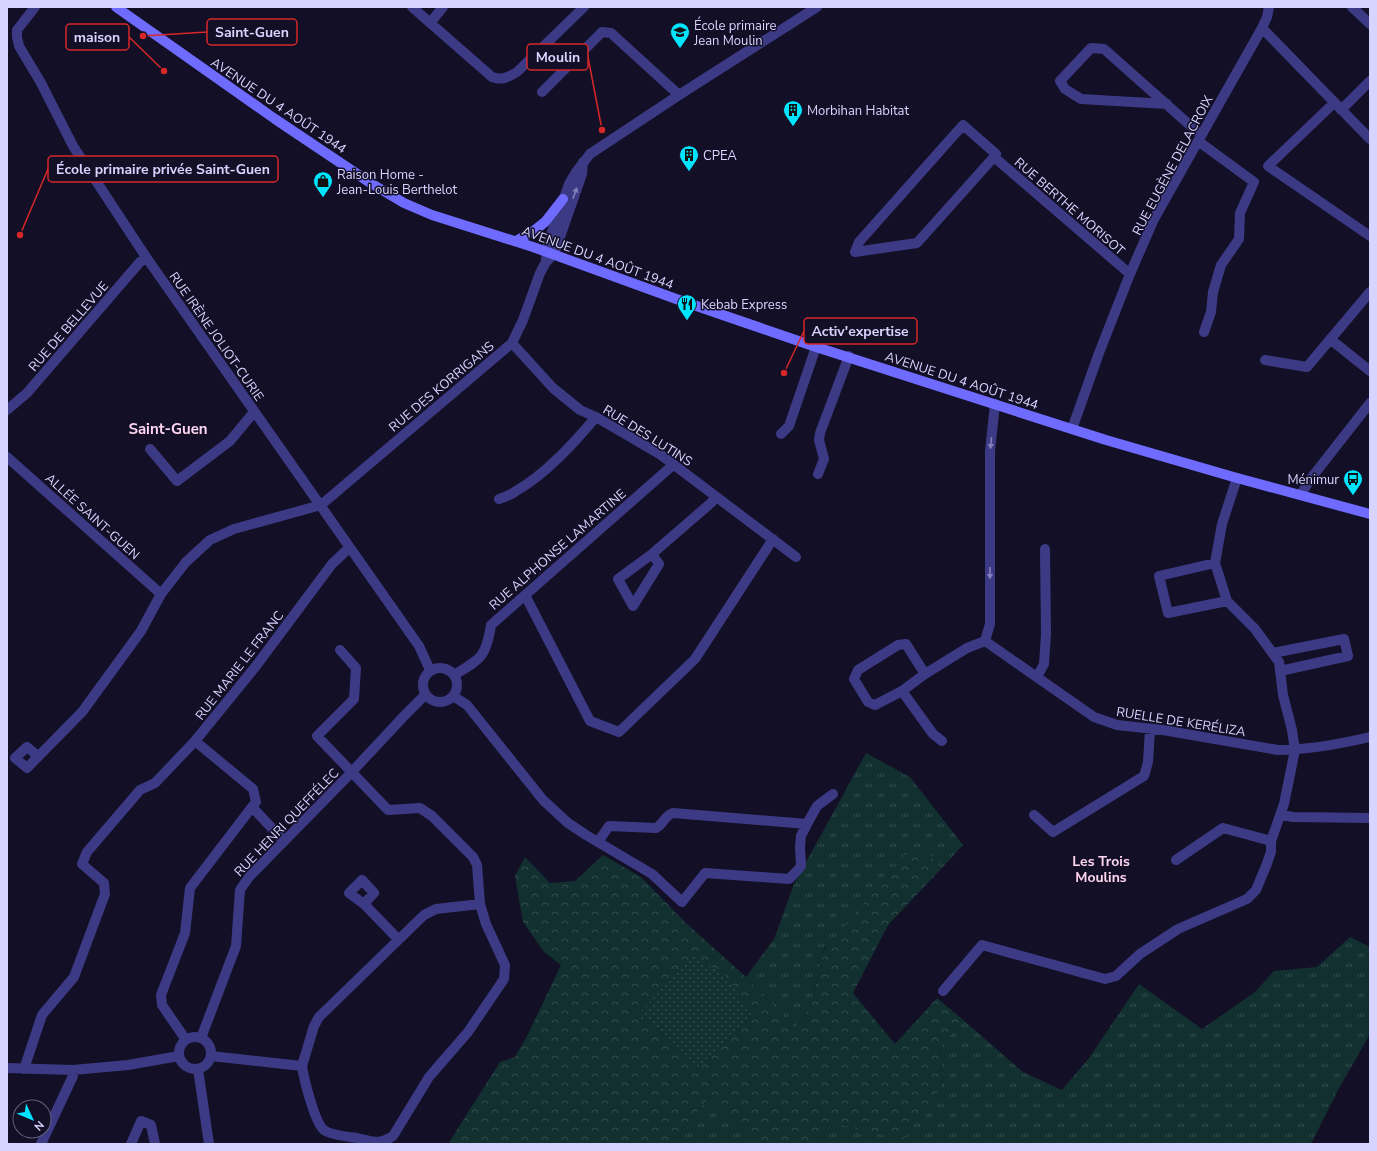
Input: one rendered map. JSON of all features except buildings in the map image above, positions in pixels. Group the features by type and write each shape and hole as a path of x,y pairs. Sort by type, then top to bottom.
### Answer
{"street":[{"name":"RUE IRÈNE JOLIOT-CURIE","path":"35,7 17,30 19,46 41,83 73,146 146,257 419,646 430,670"},
{"path":"412,7 492,77 499,80 507,78 517,72 584,7"},
{"path":"430,22 443,7"},
{"path":"550,253 548,243 572,179 590,154 817,7"},
{"name":"RUE EUGÈNE DELACROIX","path":"1072,429 1098,353 1154,219 1262,28 1267,17 1269,7"},
{"path":"1352,7 1370,24"},
{"name":"AVENUE DU 4 AOÛT 1944","path":"120,8 275,119 404,203 432,215 516,241 679,300 816,347 848,356 1110,442 1370,514"},
{"path":"1262,28 1370,139"},
{"path":"542,92 602,32 611,33 679,95"},
{"path":"1167,104 1081,99 1065,89 1060,81 1090,48 1104,50 1167,104 1200,138 1254,182 1240,214 1239,239 1221,265 1204,332"},
{"path":"1370,81 1338,106 1268,166 1370,236"},
{"name":"RUE BERTHE MORISOT","path":"962,126 996,154 994,157 917,243 855,252 859,242 962,126"},
{"name":"RUE BERTHE MORISOT","path":"994,157 1130,274"},
{"path":"550,253 579,181 583,162"},
{"path":"516,241 535,230 564,199"},
{"name":"RUE DES KORRIGANS","path":"321,505 512,342 523,320 537,280 550,253"},
{"name":"RUE DE BELLEVUE","path":"7,410 27,393 140,262 146,257"},
{"path":"1265,360 1307,367 1370,292"},
{"path":"1330,339 1370,371"},
{"name":"RUE DES LUTINS","path":"512,342 553,388 580,410 596,417 660,455 796,557"},
{"path":"781,434 789,426 816,347"},
{"path":"818,474 824,459 819,440 820,433 848,356"},
{"path":"1301,494 1370,403"},
{"path":"925,674 906,644 898,645 858,670 854,679 868,702 875,705 902,691 925,674 967,648 985,641 990,624 990,451 995,404"},
{"path":"150,449 177,481 230,441 254,412"},
{"path":"499,499 516,492 543,471 596,417"},
{"name":"ALLÉE SAINT-GUEN","path":"7,457 161,594"},
{"name":"RUE ALPHONSE LAMARTINE","path":"454,675 472,665 482,656 488,643 491,625 673,465"},
{"path":"942,991 982,945 1105,979 1116,976 1140,954 1178,929 1247,899 1256,890 1271,852 1271,841 1280,815 1295,750 1292,730 1283,695 1279,662 1255,629 1227,601 1215,563 1222,524 1237,478"},
{"path":"652,554 659,564 633,606 618,579 652,554 712,502 715,496"},
{"path":"38,756 82,712 141,631 161,594 186,562 210,540 234,528 321,505"},
{"path":"525,595 590,721 619,732 695,659 773,539"},
{"name":"RUE MARIE LE FRANC","path":"24,1069 42,1015 74,977 105,894 104,883 82,864 87,852 140,790 155,783 195,741 256,666 332,564 349,548"},
{"path":"1037,678 1044,664 1045,657 1045,549"},
{"path":"1215,563 1159,576 1168,613 1227,601"},
{"path":"1273,653 1344,638 1348,656 1280,671"},
{"name":"RUELLE DE KERÉLIZA","path":"985,641 1094,717 1117,725 1278,750 1295,750 1344,743 1370,737"},
{"path":"340,650 356,668 354,700 317,736 388,810 420,808 432,816 472,857 477,865 480,904 486,924 505,966 504,979 468,1032 429,1077 393,1136 384,1142 376,1142 326,1131 319,1124 304,1079 302,1066 314,1026 319,1017 424,915 436,909 480,904"},
{"path":"441,667 450,671 454,675 457,685 453,696 444,702 439,702 434,701 425,695 423,690 423,678 430,670 441,667"},
{"path":"902,691 932,734 942,741"},
{"name":"RUE HENRI QUEFFÉLEC","path":"201,1038 236,946 240,890 249,877 425,695"},
{"path":"453,696 467,705 543,800 568,823 652,874 682,902 705,874 788,879 801,866 801,836 807,824 817,806 833,794"},
{"path":"1034,815 1053,832 1144,776 1148,762 1150,729"},
{"path":"186,1040 162,1005 161,995 184,933 190,888 256,802 253,789 195,741"},
{"path":"252,807 284,842"},
{"path":"598,842 609,826 656,828 660,826 668,814 673,813 807,824"},
{"path":"1280,815 1293,817 1370,818"},
{"path":"1176,860 1223,828 1271,841"},
{"path":"364,904 398,939"},
{"path":"193,1037 201,1038 209,1045 211,1056 207,1065 198,1069 193,1069 184,1065 180,1056 180,1047 186,1040 193,1037"},
{"path":"7,1068 73,1070 128,1065 180,1056"},
{"path":"211,1056 302,1066"},
{"path":"198,1069 209,1144"},
{"path":"41,1144 73,1076 73,1070"},
{"path":"131,1144 141,1121 151,1125 155,1144"}],"green space":[{"path":"866,753 910,777 963,845 941,869 928,853 824,949 811,1006 795,1028 746,977 774,939 794,884"},
{"path":"928,853 941,869 888,925 853,993 895,1044 937,998 962,1019 940,1049 943,1085 902,1140 830,1122 815,1144 756,1144 710,1097 670,1144 448,1144 500,1062 515,1057 528,1034 561,965 544,952 523,922 515,876 525,857 550,883 575,881 603,855 641,877 685,922 746,977 795,1028 811,1006 824,950 905,855","holes":["752,1015 699,1068 653,1025 638,1016"]},
{"path":"1350,937 1370,947 1370,1034 1337,1092 1311,1144 815,1144 830,1122 943,1085 940,1049 962,1019 1023,1072 1062,1090 1089,1058 1139,984 1202,1029 1255,992 1274,971 1317,967"},
{"path":"692,956 725,974 752,1015 699,1068 653,1025 637,1016"},
{"path":"710,1097 754,1141 756,1144 670,1144"}],"place":[{"name":"Saint-Guen","path":"143,36"},
{"name":"École primaire Jean Moulin","path":"680,49"},
{"name":"maison","path":"164,71"},
{"name":"Morbihan Habitat","path":"793,127"},
{"name":"Moulin","path":"602,130"},
{"name":"CPEA","path":"689,172"},
{"name":"Raison Home - Jean-Louis Berthelot","path":"323,198"},
{"name":"École primaire privée Saint-Guen","path":"20,235"},
{"name":"Kebab Express","path":"687,321"},
{"name":"Activ'expertise","path":"784,373"},
{"name":"Ménimur","path":"1353,496"}],"district":[{"name":"Saint-Guen","path":"168,429"},
{"name":"Les Trois Moulins","path":"1101,870"}]}
